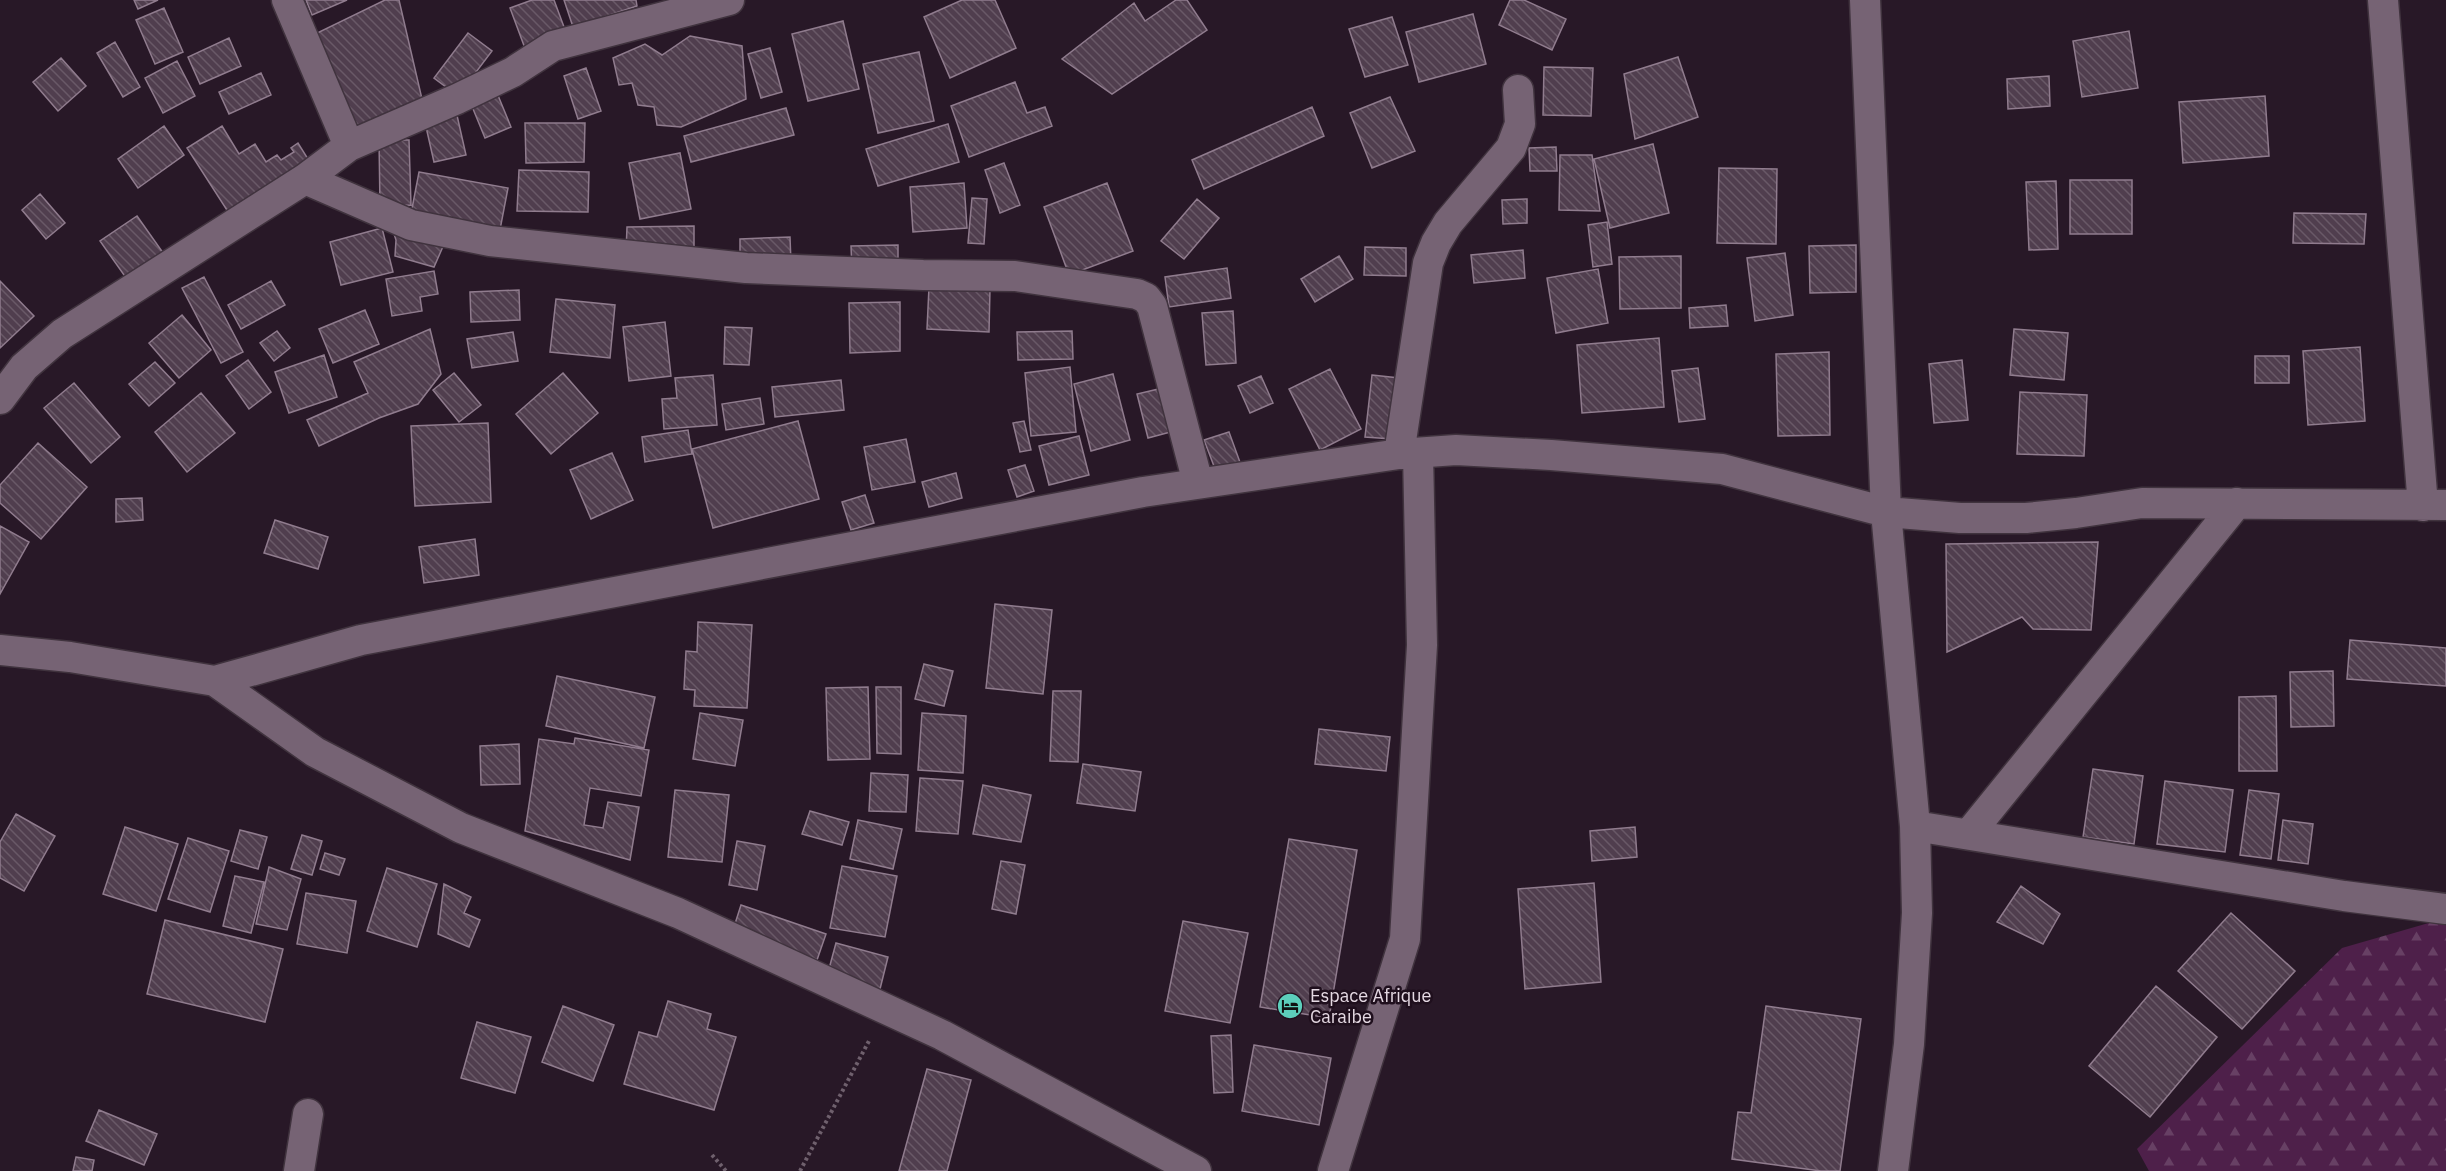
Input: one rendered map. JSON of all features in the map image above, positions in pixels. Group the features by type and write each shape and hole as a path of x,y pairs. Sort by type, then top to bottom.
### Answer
{"street":[{"path":"287,0 349,146"},
{"path":"0,399 24,367 62,334 305,179 349,146 513,72 553,46 729,0"},
{"path":"1864,0 1886,512 1915,826 1917,914 1909,1044 1893,1171"},
{"path":"0,650 70,657 215,681 361,640 1143,492 1408,453 1456,450 1722,469 1886,512 1960,518 2026,518 2142,503 2435,506 2383,0"},
{"path":"1333,1171 1405,939 1422,645 1408,453 1428,263 1448,223 1511,148 1520,124 1518,90"},
{"path":"305,179 411,225 490,241 746,268 1015,276 1137,294 1146,298 1152,306 1198,483"},
{"path":"1969,834 2238,503"},
{"path":"215,681 315,753 461,828 678,913 942,1035 1196,1171"},
{"path":"1915,826 2344,896 2446,909"},
{"path":"299,1171 308,1114"}],"path":[{"path":"800,1171 886,1009"},
{"path":"712,1155 726,1171"}],"green space":[{"path":"2446,918 2446,1171 2149,1171 2137,1149 2342,948"}],"building":[{"path":"134,0 158,0 138,9"},
{"path":"306,0 347,0 312,15"},
{"path":"385,0 399,0 422,99 359,129 313,35"},
{"path":"532,0 554,0 567,35 526,51 510,8"},
{"path":"564,0 636,0 637,6 573,27"},
{"path":"962,0 995,0 1016,48 950,78 924,17"},
{"path":"1176,0 1187,0 1207,30 1112,94 1062,59 1134,3 1145,21"},
{"path":"1510,0 1524,0 1566,19 1552,50 1499,25"},
{"path":"164,8 183,52 155,64 136,20"},
{"path":"1473,14 1486,64 1419,82 1406,32"},
{"path":"1392,17 1408,65 1365,77 1349,29"},
{"path":"843,21 859,89 808,101 792,34"},
{"path":"2129,31 2138,88 2082,97 2073,41"},
{"path":"468,33 492,51 458,96 434,78"},
{"path":"690,36 742,46 746,99 681,127 657,125 654,107 638,105 632,83 619,85 613,58 645,44 662,55"},
{"path":"229,38 241,66 200,84 188,57"},
{"path":"115,42 140,87 123,97 97,53"},
{"path":"770,48 782,92 761,98 748,54"},
{"path":"919,52 934,121 878,133 863,64"},
{"path":"1678,57 1698,117 1635,139 1624,74"},
{"path":"61,58 86,86 58,111 33,82"},
{"path":"177,61 195,96 163,113 145,78"},
{"path":"1544,67 1593,68 1591,116 1543,115"},
{"path":"586,68 601,111 578,119 564,76"},
{"path":"261,73 271,95 229,114 219,92"},
{"path":"2049,76 2050,106 2008,109 2007,79"},
{"path":"1015,82 1027,113 1045,107 1052,126 969,157 951,106"},
{"path":"497,93 511,127 485,138 471,104"},
{"path":"2265,96 2269,156 2183,163 2179,102"},
{"path":"1390,97 1415,151 1372,168 1350,113"},
{"path":"1312,107 1324,136 1204,189 1192,160"},
{"path":"786,108 794,135 691,162 684,136"},
{"path":"456,111 466,155 434,162 424,118"},
{"path":"525,123 585,123 584,162 526,163"},
{"path":"948,124 959,162 878,186 866,149"},
{"path":"164,126 184,155 138,188 118,159"},
{"path":"222,126 239,154 255,144 266,162 277,155 281,160 294,152 291,148 298,143 313,167 232,218 187,148"},
{"path":"379,140 409,140 411,205 380,206"},
{"path":"1653,144 1669,213 1610,228 1594,159"},
{"path":"1556,147 1557,171 1530,171 1529,148"},
{"path":"680,153 691,209 640,219 629,163"},
{"path":"1560,155 1592,155 1600,211 1559,210"},
{"path":"1004,163 1020,205 1000,213 985,170"},
{"path":"1719,168 1777,169 1776,244 1717,243"},
{"path":"519,170 589,172 588,212 517,211"},
{"path":"419,172 508,188 499,235 410,219"},
{"path":"2070,180 2132,180 2132,234 2070,234"},
{"path":"2056,181 2058,249 2029,250 2026,182"},
{"path":"964,183 967,228 913,232 910,187"},
{"path":"1107,183 1133,251 1069,275 1044,207"},
{"path":"40,194 65,223 46,239 22,210"},
{"path":"972,198 987,199 984,244 968,243"},
{"path":"1197,199 1219,218 1184,259 1161,241"},
{"path":"1527,199 1527,223 1503,224 1502,200"},
{"path":"2294,213 2366,214 2364,244 2293,243"},
{"path":"137,216 166,257 129,282 100,241"},
{"path":"389,218 445,242 434,267 395,256 396,240"},
{"path":"1607,222 1612,264 1593,267 1588,225"},
{"path":"694,226 694,251 626,252 627,227"},
{"path":"382,228 393,272 341,285 330,242"},
{"path":"790,237 791,263 740,264 740,239"},
{"path":"898,245 898,268 852,270 851,246"},
{"path":"1856,245 1856,292 1810,293 1809,246"},
{"path":"1365,247 1406,248 1406,276 1364,275"},
{"path":"1523,250 1525,278 1474,283 1471,255"},
{"path":"1785,253 1793,315 1755,321 1747,258"},
{"path":"1339,256 1353,279 1315,302 1301,279"},
{"path":"1681,256 1681,308 1620,309 1619,257"},
{"path":"1227,268 1231,298 1169,307 1165,277"},
{"path":"1598,269 1608,323 1556,333 1547,278"},
{"path":"434,271 438,294 420,297 422,311 392,316 386,279"},
{"path":"204,277 243,352 221,363 182,288"},
{"path":"0,281 34,316 0,348"},
{"path":"271,281 285,305 241,329 228,305"},
{"path":"929,287 990,289 989,332 927,329"},
{"path":"519,290 520,320 471,322 470,292"},
{"path":"556,299 615,305 610,358 550,352"},
{"path":"900,302 900,351 850,353 849,303"},
{"path":"1726,305 1728,326 1690,328 1689,308"},
{"path":"365,310 379,344 333,363 319,329"},
{"path":"1233,311 1236,363 1206,365 1202,313"},
{"path":"182,315 211,350 179,378 149,343"},
{"path":"665,322 671,376 629,381 623,327"},
{"path":"725,327 752,328 749,365 724,364"},
{"path":"430,329 441,374 418,404 379,418 319,446 307,420 368,393 354,362"},
{"path":"2014,329 2068,333 2064,380 2010,375"},
{"path":"277,331 290,348 274,361 260,343"},
{"path":"1072,331 1073,359 1018,360 1017,332"},
{"path":"513,332 518,361 472,368 467,339"},
{"path":"1659,338 1664,407 1582,413 1577,345"},
{"path":"2360,347 2365,421 2308,425 2303,351"},
{"path":"1829,352 1830,435 1778,436 1776,354"},
{"path":"324,355 337,397 289,413 275,372"},
{"path":"2255,356 2289,356 2289,383 2255,383"},
{"path":"248,360 271,392 249,409 226,376"},
{"path":"1962,360 1968,420 1934,423 1929,364"},
{"path":"155,362 175,383 149,406 129,384"},
{"path":"1070,367 1076,432 1031,436 1025,373"},
{"path":"1698,368 1705,419 1679,422 1672,371"},
{"path":"1330,369 1361,429 1320,450 1289,389"},
{"path":"454,373 481,405 459,422 433,390"},
{"path":"563,373 598,413 551,454 516,414"},
{"path":"1113,374 1130,440 1091,451 1074,384"},
{"path":"713,375 717,425 664,429 662,399 677,398 675,378"},
{"path":"1372,375 1399,378 1392,439 1365,437"},
{"path":"1261,376 1273,403 1250,413 1238,386"},
{"path":"841,380 844,410 775,417 772,387"},
{"path":"74,383 120,437 91,463 44,408"},
{"path":"1167,387 1178,430 1148,438 1137,394"},
{"path":"2020,392 2087,395 2084,456 2017,454"},
{"path":"201,393 235,433 187,472 155,432"},
{"path":"760,398 764,424 726,430 722,404"},
{"path":"798,421 819,499 713,528 692,449"},
{"path":"1024,421 1031,450 1020,452 1013,423"},
{"path":"488,423 491,502 415,506 411,426"},
{"path":"688,430 692,454 645,462 642,437"},
{"path":"1229,432 1241,465 1217,474 1204,440"},
{"path":"1079,436 1089,475 1049,485 1039,446"},
{"path":"906,439 915,482 872,490 864,447"},
{"path":"38,443 87,487 41,539 0,503 0,485"},
{"path":"612,453 633,500 591,519 570,470"},
{"path":"1025,465 1034,491 1017,497 1008,470"},
{"path":"956,473 962,498 929,507 922,482"},
{"path":"865,495 874,523 851,530 842,502"},
{"path":"142,498 143,520 116,522 116,499"},
{"path":"275,520 328,537 318,569 264,553"},
{"path":"0,526 29,542 0,594"},
{"path":"475,539 479,575 424,583 419,547"},
{"path":"2098,542 2091,630 2033,629 2022,617 1947,652 1946,544"},
{"path":"995,604 1052,610 1043,694 986,688"},
{"path":"698,622 752,625 747,708 694,706 695,690 684,689 686,651 697,652"},
{"path":"2350,640 2446,648 2446,686 2347,679"},
{"path":"924,664 953,671 944,706 915,699"},
{"path":"2333,671 2334,726 2291,727 2290,672"},
{"path":"557,676 655,697 644,748 546,726"},
{"path":"868,687 870,759 828,760 826,688"},
{"path":"876,687 901,687 901,754 877,753"},
{"path":"1053,691 1081,691 1078,762 1050,761"},
{"path":"2276,696 2277,771 2239,771 2239,697"},
{"path":"700,713 743,720 735,766 693,759"},
{"path":"922,713 966,716 963,773 918,770"},
{"path":"1319,729 1390,737 1386,771 1315,764"},
{"path":"575,738 649,750 641,796 590,788 584,825 603,828 608,802 639,807 630,860 525,831 539,739 574,744"},
{"path":"519,744 520,784 481,785 480,746"},
{"path":"1083,764 1141,772 1135,811 1077,803"},
{"path":"2093,769 2143,776 2134,844 2083,837"},
{"path":"871,773 908,775 906,812 869,811"},
{"path":"920,778 963,781 958,834 916,831"},
{"path":"2165,781 2233,790 2225,852 2157,844"},
{"path":"983,785 1031,795 1021,842 973,834"},
{"path":"675,790 729,795 722,862 668,857"},
{"path":"2249,790 2279,794 2271,859 2240,855"},
{"path":"810,811 849,822 842,845 802,834"},
{"path":"16,814 55,836 24,891 0,878 0,842"},
{"path":"858,820 902,829 893,869 850,859"},
{"path":"2283,820 2313,824 2308,864 2278,860"},
{"path":"125,827 178,844 156,911 103,894"},
{"path":"1635,827 1637,857 1592,861 1590,831"},
{"path":"240,830 267,837 258,869 231,861"},
{"path":"302,835 322,841 312,875 291,869"},
{"path":"188,838 229,851 210,912 168,899"},
{"path":"1289,839 1357,850 1329,1018 1260,1007"},
{"path":"737,841 765,846 757,890 729,885"},
{"path":"325,853 345,859 339,875 320,869"},
{"path":"1001,861 1025,865 1016,914 992,909"},
{"path":"842,866 897,876 885,937 830,928"},
{"path":"269,867 301,879 287,930 256,924"},
{"path":"387,868 437,884 417,947 367,931"},
{"path":"235,876 264,882 251,933 223,926"},
{"path":"1594,883 1601,982 1525,989 1518,889"},
{"path":"444,884 471,897 464,913 480,920 469,947 438,934"},
{"path":"2021,886 2060,914 2043,944 1997,922"},
{"path":"306,893 356,901 347,953 297,944"},
{"path":"741,905 826,934 817,960 733,930"},
{"path":"2231,913 2295,971 2242,1029 2178,971"},
{"path":"165,920 283,949 265,1022 147,994"},
{"path":"1183,921 1248,933 1230,1023 1165,1011"},
{"path":"836,943 888,957 879,993 826,980"},
{"path":"2156,986 2217,1037 2150,1117 2089,1066"},
{"path":"668,1001 711,1014 707,1029 736,1037 714,1110 624,1084 639,1032 657,1037"},
{"path":"563,1006 614,1025 593,1081 542,1062"},
{"path":"1766,1006 1861,1019 1840,1171 1821,1171 1732,1159 1738,1112 1751,1113"},
{"path":"477,1022 531,1037 515,1093 461,1078"},
{"path":"1231,1035 1233,1092 1214,1093 1211,1036"},
{"path":"1254,1045 1331,1058 1319,1125 1242,1111"},
{"path":"927,1069 971,1080 947,1171 899,1171"},
{"path":"99,1110 157,1134 144,1165 86,1141"},
{"path":"76,1157 94,1160 92,1171 73,1171"}],"place":[{"name":"Espace Afrique Caraibe","path":"1290,1006"}]}
